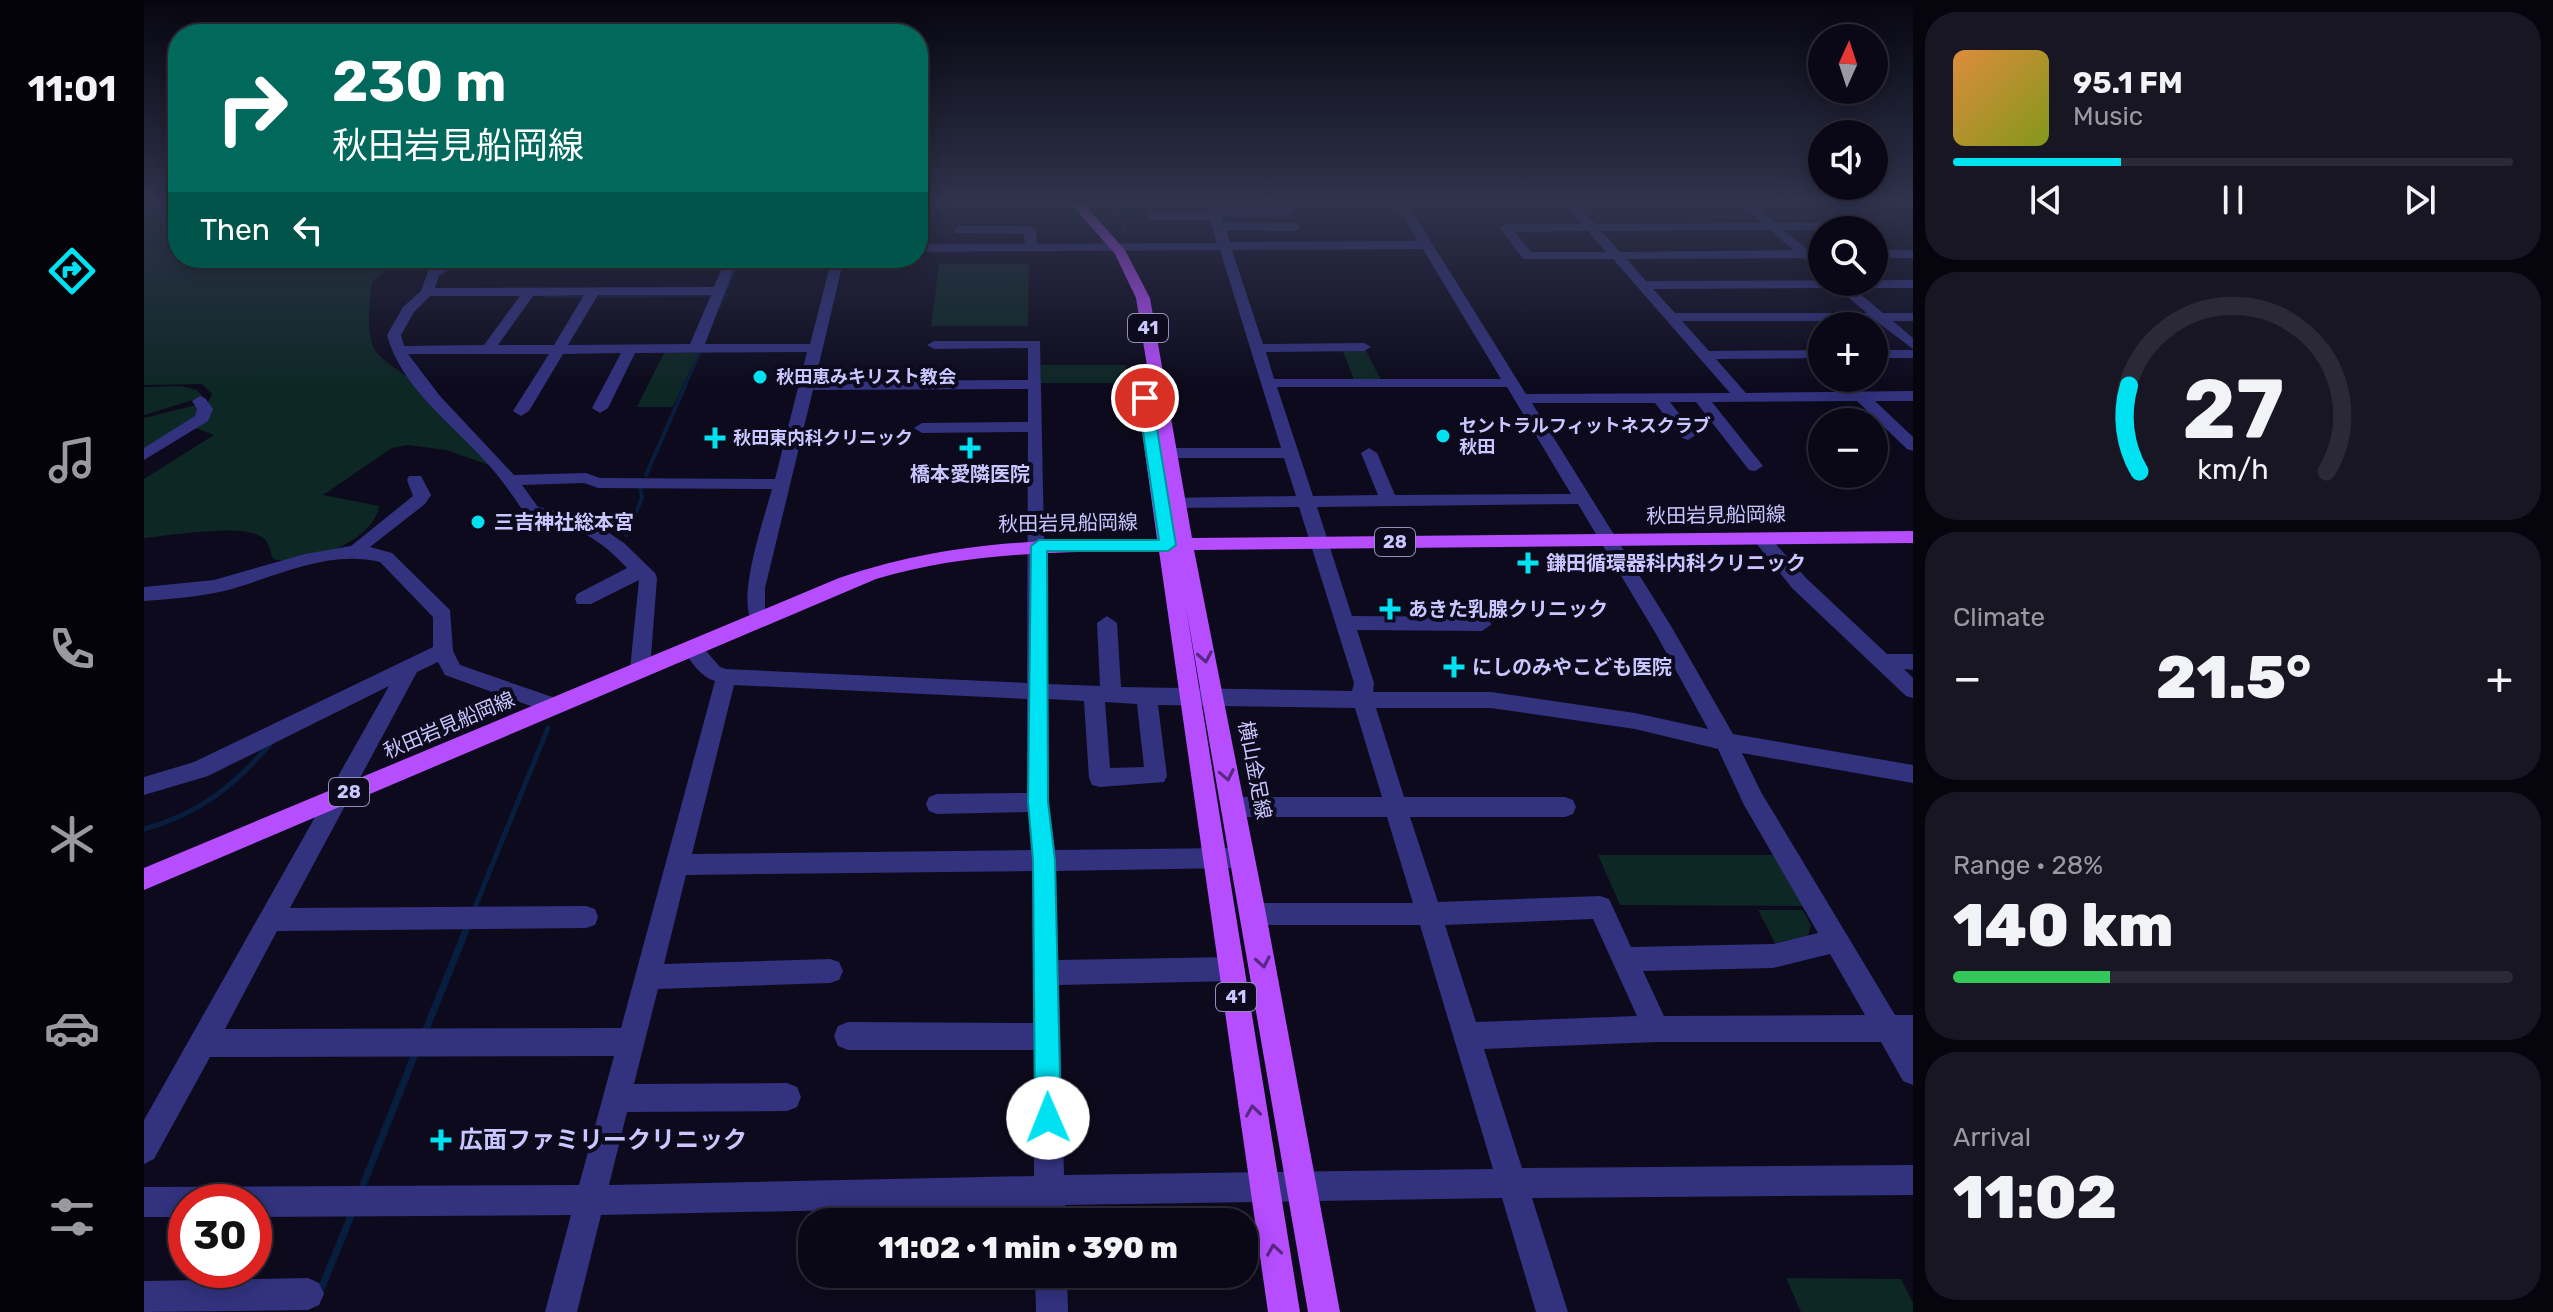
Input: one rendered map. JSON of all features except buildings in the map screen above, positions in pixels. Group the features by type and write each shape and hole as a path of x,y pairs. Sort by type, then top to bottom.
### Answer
{"main road":[{"name":"横山金足線","path":"1114,264 1132,316 1161,453 1230,858 1254,914 1324,1312"},
{"name":"秋田岩見船岡線","path":"144,879 759,619 906,563 975,550 1039,546 1913,537"},
{"name":"横山金足線","path":"1202,698 1233,807 1230,858 1232,969 1284,1312"}],"street":[{"path":"1229,264 1364,683 1362,697 1552,1312"},
{"path":"1438,264 1583,499 1726,742 1752,798 1835,941 1901,1028 1913,1071"},
{"path":"1624,264 1742,397"},
{"path":"444,268 433,274 427,292 402,320 394,335 398,350 439,404 509,480 532,511 581,522 618,547 648,578 640,669"},
{"path":"696,348 728,268"},
{"path":"759,619 755,607 756,588 836,268"},
{"path":"1643,285 1808,283"},
{"path":"1888,284 1913,284"},
{"path":"427,292 717,294"},
{"path":"487,351 529,292"},
{"path":"521,411 593,292"},
{"path":"1855,296 1874,312"},
{"path":"1671,317 1808,317"},
{"path":"1888,317 1913,317"},
{"path":"1888,324 1913,345"},
{"path":"934,345 1035,344 1039,546 1038,802 1044,860 1050,1207"},
{"path":"1255,348 1364,347"},
{"path":"398,350 816,348"},
{"path":"600,408 630,349"},
{"path":"1705,355 1808,354"},
{"path":"1888,354 1913,354"},
{"path":"1270,383 1511,383"},
{"path":"807,386 1034,384"},
{"path":"1861,396 1913,446"},
{"path":"1520,399 1913,396"},
{"path":"1659,398 1688,435"},
{"path":"1701,398 1755,466"},
{"path":"144,455 202,418 205,409 200,401"},
{"path":"922,428 1036,427"},
{"path":"1161,453 1292,453"},
{"path":"1369,453 1389,501"},
{"path":"509,480 586,478 598,483 782,484"},
{"path":"357,551 374,531 418,504 422,495 415,480"},
{"path":"1169,503 1583,499"},
{"path":"1761,538 1799,583 1913,690"},
{"path":"144,594 224,584 357,551 386,557 443,615 443,651 452,670 554,706"},
{"path":"584,599 640,569"},
{"path":"1107,623 1100,778 1156,776 1147,696"},
{"path":"1345,623 1482,624"},
{"path":"692,648 713,673 726,677 831,679 1037,692 1202,698 1362,697 1505,701 1635,721 1726,742 1913,774"},
{"path":"144,786 200,770 408,671 443,651"},
{"path":"1881,661 1913,662"},
{"path":"144,1149 408,671"},
{"path":"561,1312 726,677"},
{"path":"937,804 1038,802"},
{"path":"1233,807 1565,807"},
{"path":"678,865 1230,858"},
{"path":"1254,914 1429,914 1600,907 1656,1029"},
{"path":"270,920 586,917"},
{"path":"1624,959 1773,956 1835,941"},
{"path":"1047,973 1232,969"},
{"path":"649,977 830,971"},
{"path":"1467,1036 1656,1029 1901,1028"},
{"path":"848,1036 1046,1037"},
{"path":"202,1043 632,1042"},
{"path":"617,1098 787,1097"},
{"path":"144,1202 590,1200 1050,1207 1264,1188 1913,1180"},
{"path":"1051,1288 1052,1312"},
{"path":"144,1297 308,1294"}],"green space":[{"path":"144,264 168,264 168,268 389,268 372,282 369,326 375,350 428,394 489,465 446,450 407,445 392,448 323,495 379,506 375,519 352,541 302,559 273,559 262,537 238,531 144,538 144,479 214,435 193,427 144,451 144,418 208,402 212,394 202,384 144,385"},
{"path":"939,264 1029,264 1028,326 931,326"},
{"path":"1342,349 1365,349 1381,380 1354,380"},
{"path":"664,353 698,353 673,407 637,407"},
{"path":"1041,365 1126,365 1128,383 1041,383"},
{"path":"181,386 197,390 203,397 144,415 144,387"},
{"path":"1598,855 1779,855 1809,906 1620,905"},
{"path":"1758,910 1803,910 1811,925 1808,936 1775,943"},
{"path":"1786,1278 1901,1279 1913,1303 1913,1312 1801,1312"}],"waterway":[{"path":"724,295 736,268"},
{"path":"600,296 724,295"},
{"path":"718,309 724,295"},
{"path":"545,296 581,296"},
{"path":"685,386 699,354"},
{"path":"646,475 686,384"},
{"path":"626,535 642,498 640,487"},
{"path":"473,912 548,728"},
{"path":"144,829 182,815 214,797 270,744"},
{"path":"425,1032 466,930"},
{"path":"361,1190 415,1054"},
{"path":"319,1294 353,1211"}],"place":[{"name":"秋田恵みキリスト教会","path":"760,377"},
{"name":"セントラルフィットネスクラブ 秋田","path":"1443,436"},
{"name":"秋田東内科クリニック","path":"715,438"},
{"name":"橋本愛隣医院","path":"970,448"},
{"name":"三吉神社総本宮","path":"478,522"},
{"name":"鎌田循環器科内科クリニック","path":"1528,563"},
{"name":"あきた乳腺クリニック","path":"1390,609"},
{"name":"にしのみやこども医院","path":"1454,667"},
{"name":"広面ファミリークリニック","path":"441,1140"}],"route":[{"path":"1048,1118 1044,860 1038,802 1039,546 1168,545 1145,398"}]}
